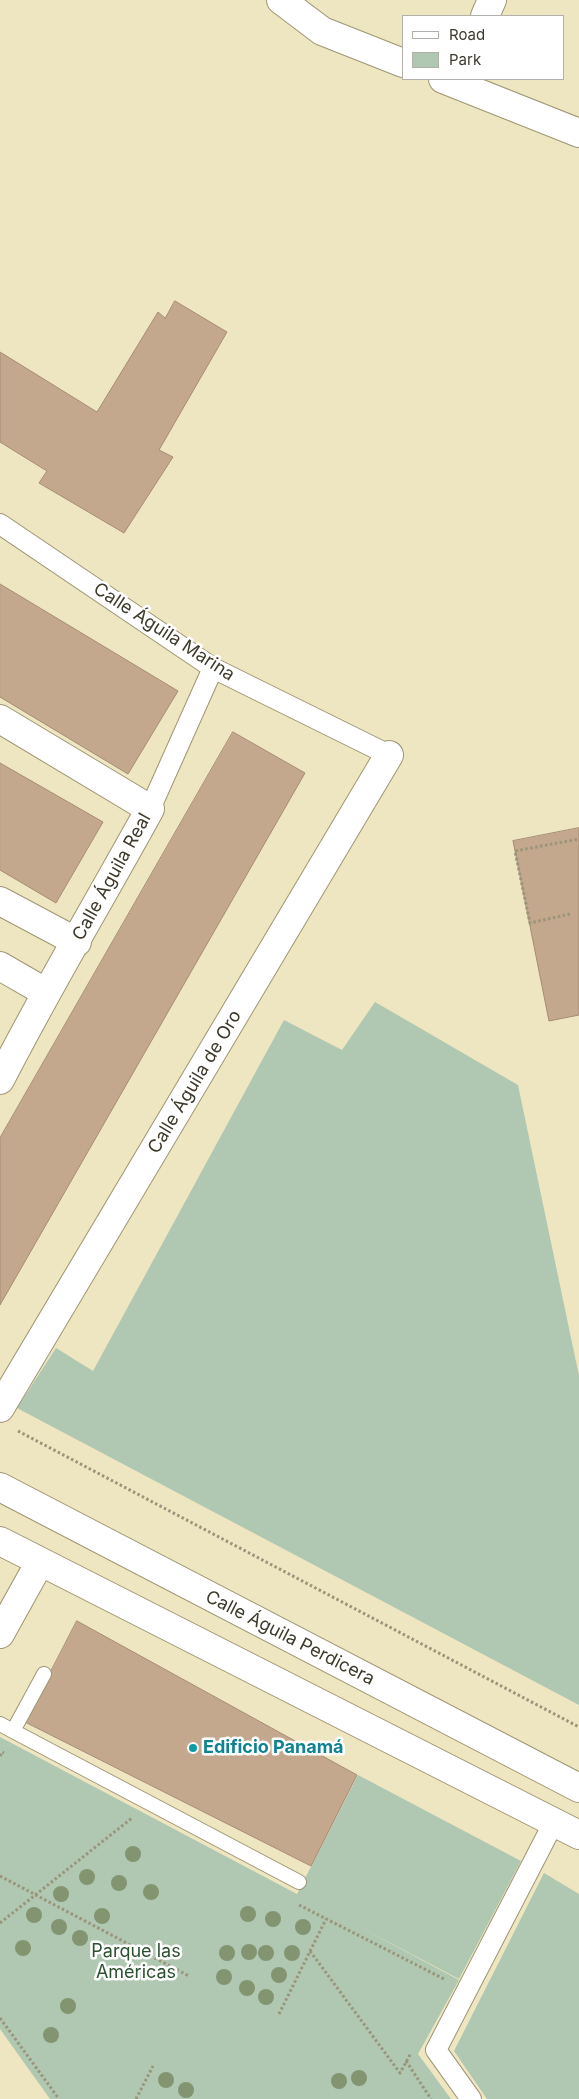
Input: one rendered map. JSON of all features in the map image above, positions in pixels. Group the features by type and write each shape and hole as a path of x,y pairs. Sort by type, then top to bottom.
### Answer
{"street":[{"path":"281,0 322,31 402,63"},
{"path":"485,15 492,0"},
{"path":"451,80 579,133"},
{"name":"Calle Águila Marina","path":"0,524 213,668 389,755"},
{"name":"Calle Águila Real","path":"0,1080 45,992 77,942 150,809 213,668"},
{"path":"0,719 150,809"},
{"name":"Calle Águila de Oro","path":"6,1418 389,755"},
{"path":"0,902 77,942"},
{"path":"0,966 45,992"},
{"name":"Calle Águila Perdicera","path":"0,1488 579,1788"},
{"path":"0,1542 579,1835"},
{"path":"0,1634 40,1562"},
{"path":"472,2099 436,2050 554,1822"}],"lane":[{"path":"13,1731 44,1674"},
{"path":"0,1724 299,1882"}],"path":[{"path":"570,914 530,923 515,851 579,839"},
{"path":"6,1418 579,1727"},
{"path":"0,1756 2,1752"},
{"path":"0,1923 132,1818"},
{"path":"0,1876 189,1976"},
{"path":"279,2014 326,1918"},
{"path":"310,1951 400,2073"},
{"path":"0,2018 59,2099"},
{"path":"406,2061 431,2099"},
{"path":"136,2099 153,2066"}],"green space":[{"path":"375,1002 518,1085 579,1376 579,1705 17,1408 56,1348 93,1371 284,1020 342,1050"},
{"name":"Parque las Américas","path":"0,1737 297,1894 358,1775 521,1861 459,1979 360,1927 459,1980 418,2054 451,2099 50,2099 0,2029"},
{"path":"544,1873 579,1894 579,2099 487,2099 454,2051"}],"building":[{"path":"175,301 227,332 159,450 173,457 124,533 39,483 47,471 0,442 0,352 97,412 158,312 165,318"},
{"path":"0,584 178,691 128,774 0,697"},
{"path":"233,732 305,773 0,1305 0,1138"},
{"path":"0,763 103,822 56,903 0,870"},
{"path":"579,828 579,1015 549,1021 513,841"},
{"name":"Edificio Panamá","path":"77,1621 357,1775 311,1866 25,1722"}],"place":[{"name":"Edificio Panamá","path":"193,1748"}]}
